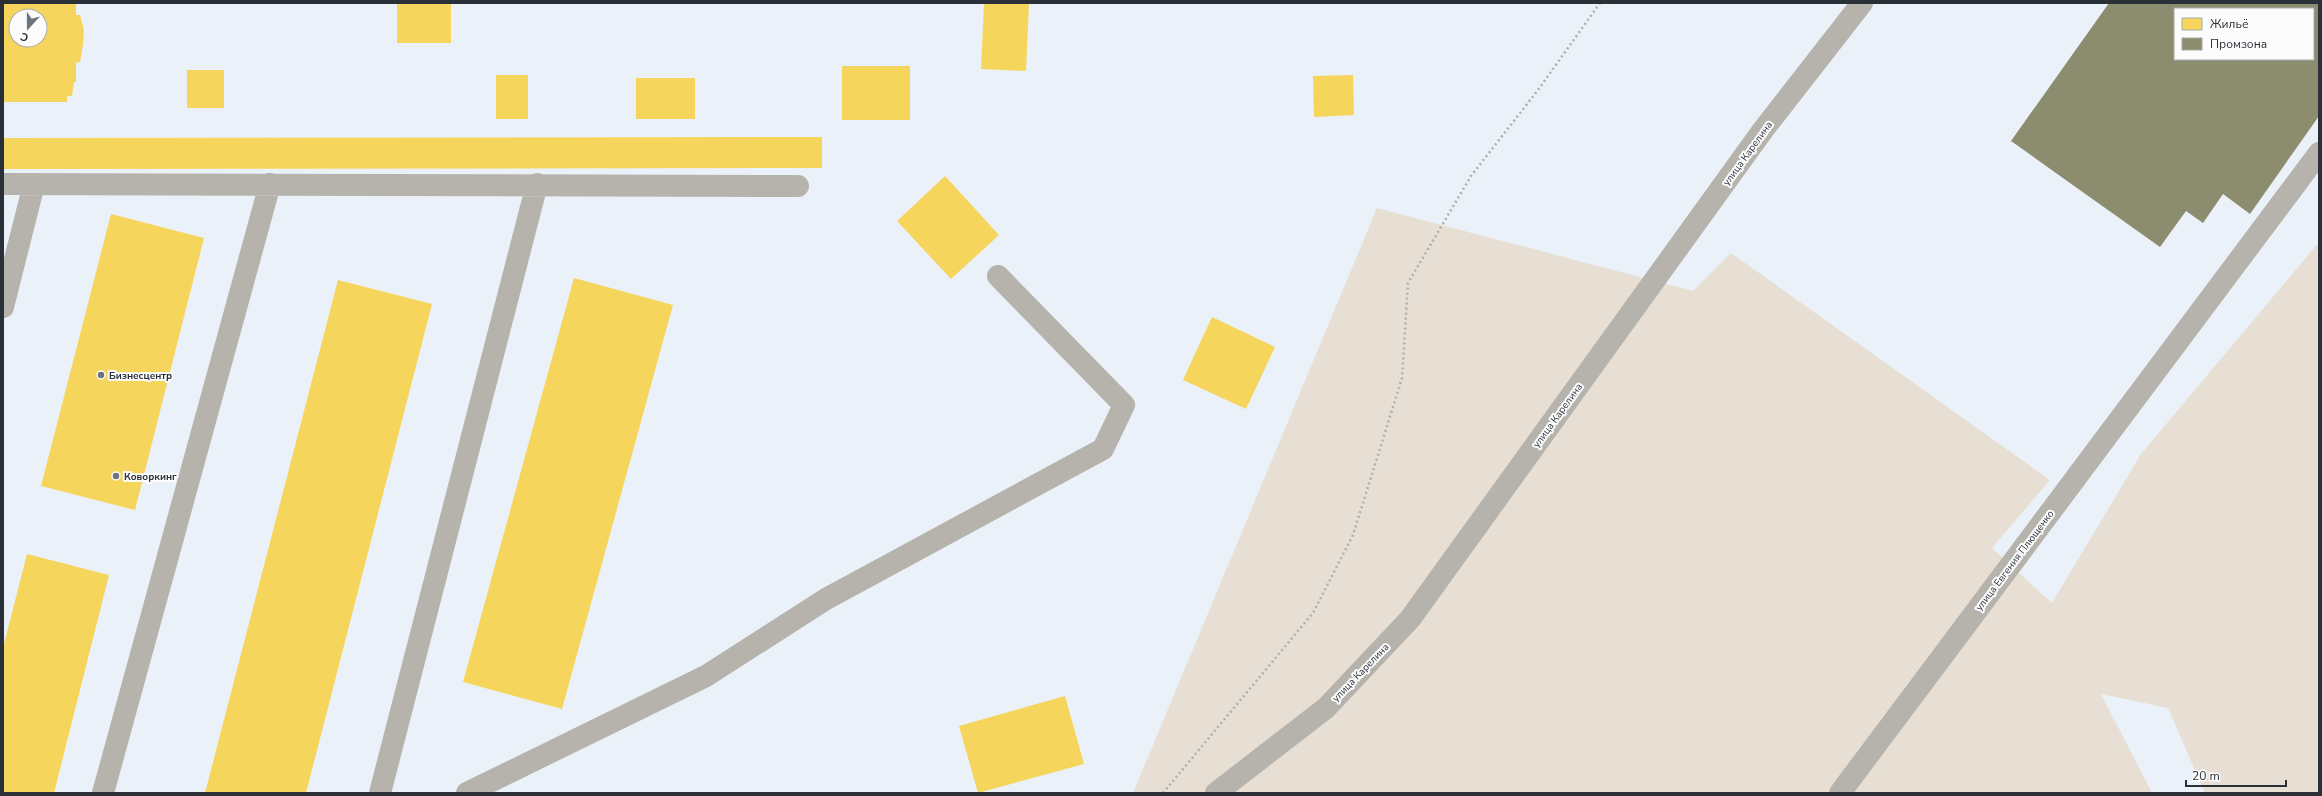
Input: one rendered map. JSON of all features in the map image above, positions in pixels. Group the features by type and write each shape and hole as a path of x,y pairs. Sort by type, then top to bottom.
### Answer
{"street":[{"name":"улица Карелина","path":"1216,793 1326,708 1410,619 1758,137 1862,3"},
{"name":"улица Евгения Плющенко","path":"1840,793 2319,153"},
{"path":"3,184 537,184 798,186"},
{"path":"3,307 34,184"},
{"path":"103,793 270,184"},
{"path":"380,793 537,184"},
{"path":"467,793 706,676 826,599 1103,449 1124,405 998,276"}],"path":[{"path":"1163,793 1313,613 1353,535 1402,378 1408,282 1471,176 1538,90 1600,3"}],"shaded area":[{"path":"1377,208 1693,291 1731,253 2050,480 1992,548 2052,603 2141,454 2319,242 2319,793 2205,793 2168,708 2101,694 2152,793 1133,793"}],"building: Жильё":[{"path":"3,3 76,3 76,15 80,15 84,30 83,45 80,62 76,63 76,82 74,82 72,96 67,96 67,102 3,102"},
{"path":"397,3 451,3 451,43 397,43"},
{"path":"984,3 1029,3 1026,71 981,69"},
{"path":"842,66 910,66 910,120 842,120"},
{"path":"187,70 224,70 224,108 187,108"},
{"path":"496,75 528,75 528,119 496,119"},
{"path":"1353,75 1354,115 1314,117 1313,76"},
{"path":"636,78 695,78 695,119 636,119"},
{"path":"822,137 822,168 3,169 3,138"},
{"path":"945,176 999,235 951,279 897,221"},
{"path":"111,214 204,238 135,510 41,486"},
{"path":"574,278 673,305 562,709 463,682"},
{"path":"338,280 432,304 306,793 205,793"},
{"path":"1212,317 1275,347 1246,409 1183,380"},
{"path":"27,554 109,575 54,793 3,793 3,648"},
{"path":"1065,696 1084,764 978,793 959,726"}],"building: Промзона":[{"path":"2109,3 2319,3 2319,116 2250,214 2223,194 2203,223 2186,211 2160,247 2011,141"}],"place":[{"name":"Бизнесцентр","path":"101,375"},
{"name":"Коворкинг","path":"116,476"}]}
